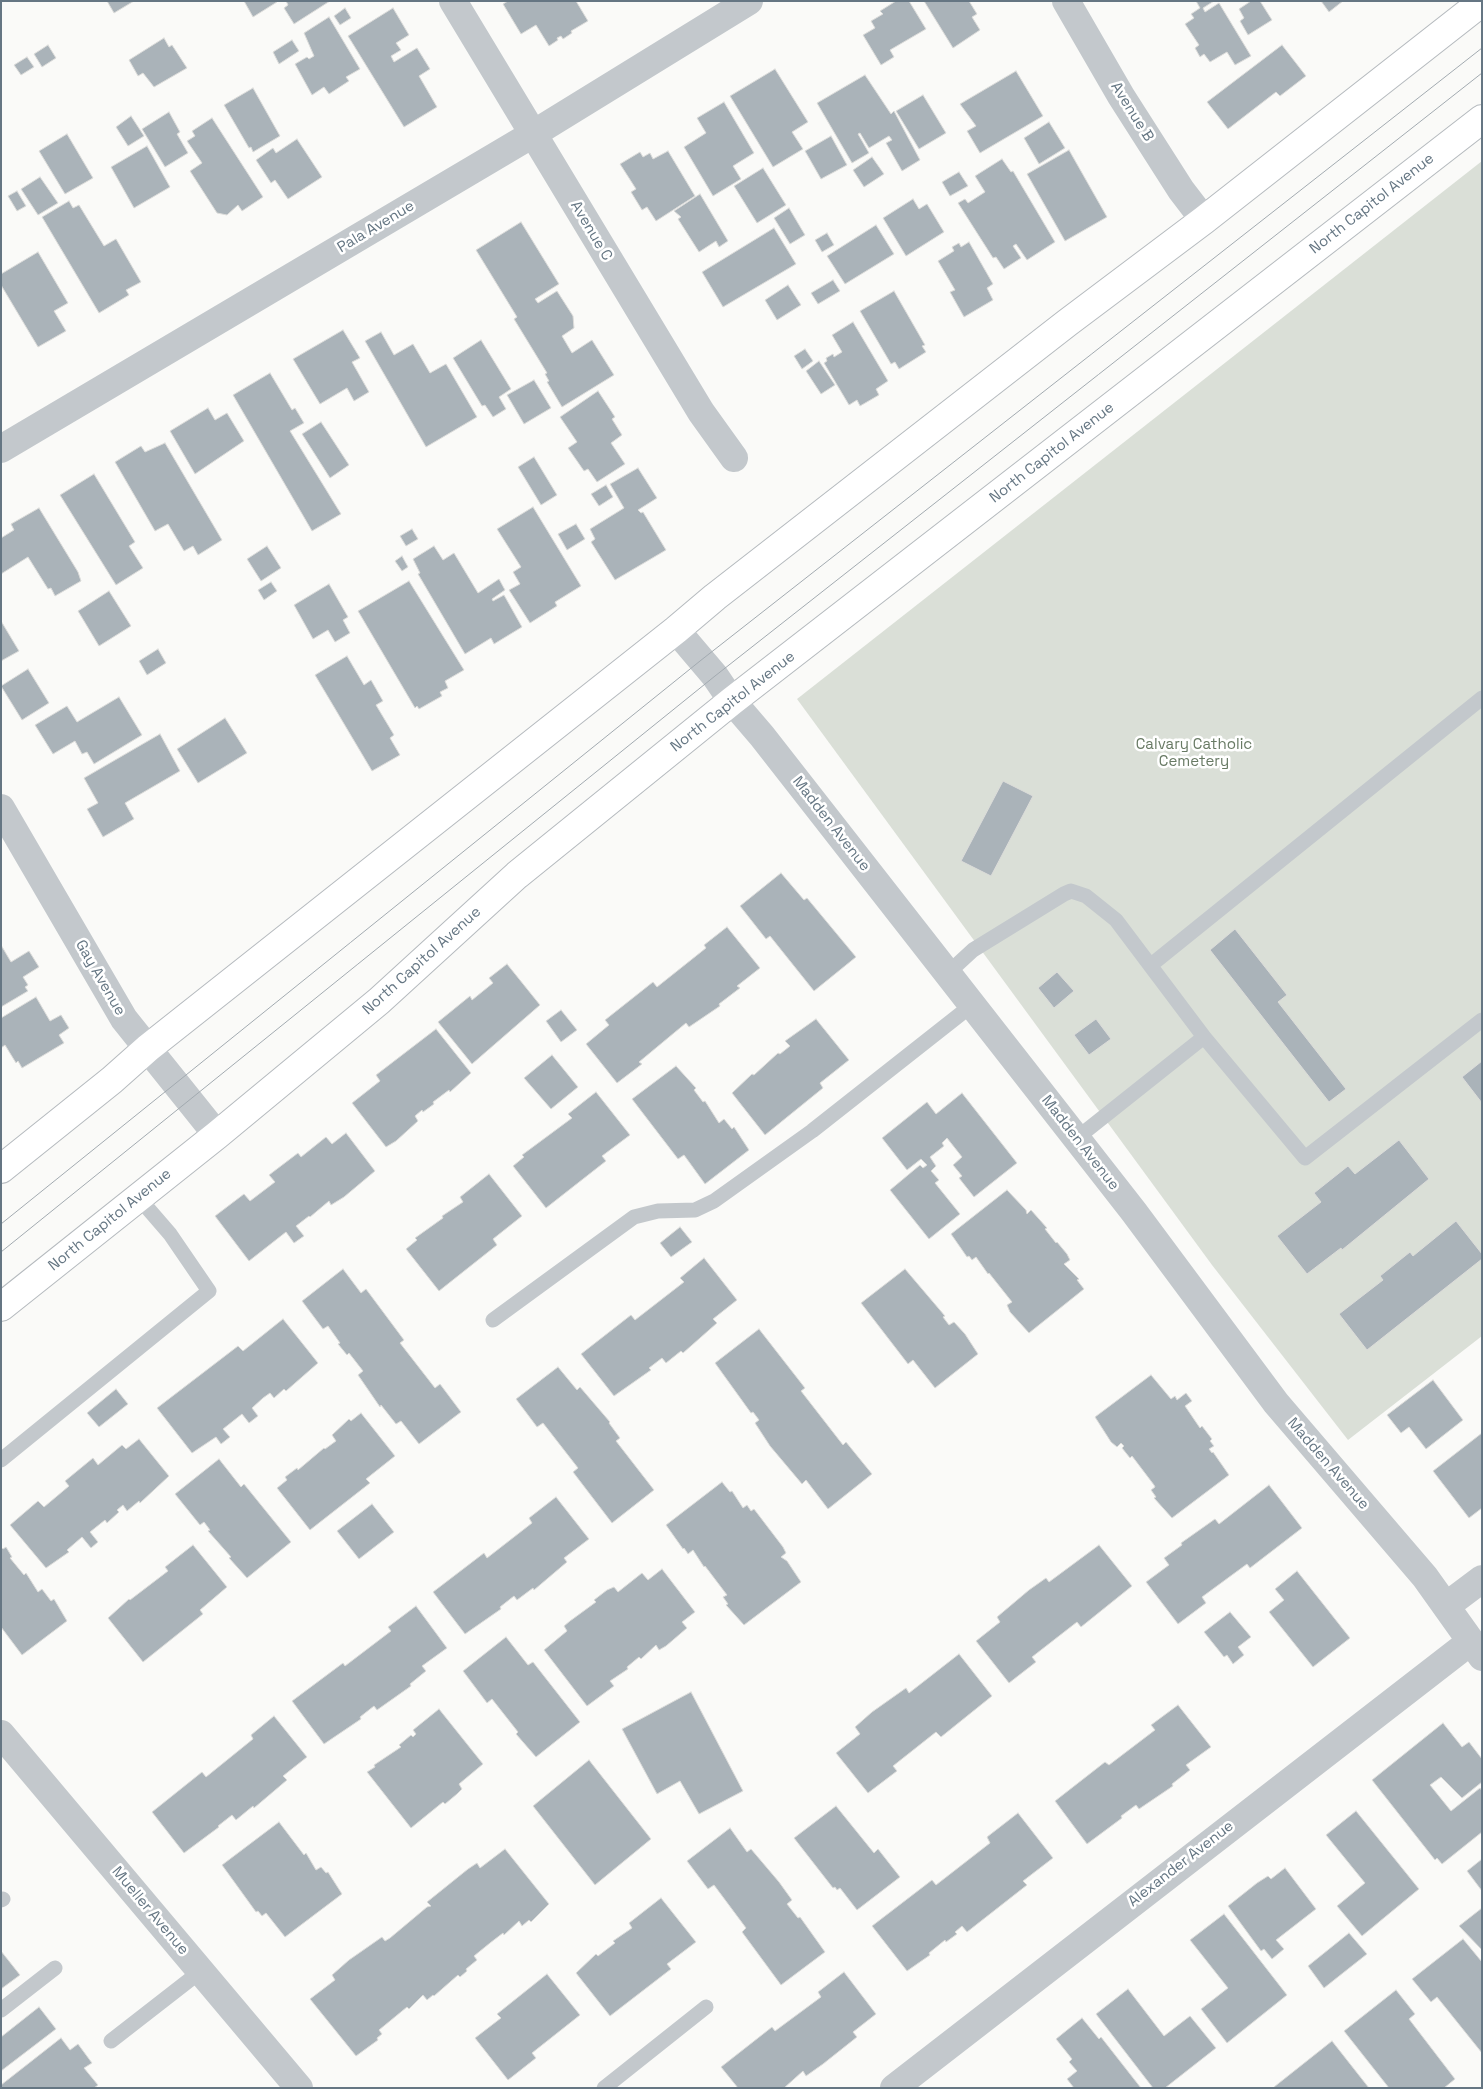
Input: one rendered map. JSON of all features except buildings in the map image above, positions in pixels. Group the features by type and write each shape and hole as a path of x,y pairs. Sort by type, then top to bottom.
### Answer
{"main road":[{"path":"1,1169 112,1080 148,1048 676,630 715,597 1044,341 1204,220 1482,2"},
{"name":"North Capitol Avenue","path":"1,1307 217,1135 379,1001 517,875 732,701 1482,119"}],"street":[{"name":"Avenue C","path":"453,1 701,412 734,458"},
{"name":"Pala Avenue","path":"1,449 533,134 749,1"},
{"name":"Avenue B","path":"1066,1 1126,104 1180,190 1204,220"},
{"name":"Madden Avenue","path":"676,630 715,676 732,701 762,736 1140,1219 1276,1404 1425,1577 1476,1650"},
{"name":"Gay Avenue","path":"1,808 124,1019 217,1135"},
{"path":"1446,1606 1482,1578"},
{"name":"Alexander Avenue","path":"894,2088 1476,1650"},
{"name":"Mueller Avenue","path":"1,1734 299,2088"}],"lane":[{"path":"1151,965 1482,698"},
{"path":"947,974 973,950 1071,891 1086,896 1116,920 1204,1037 1305,1158 1482,1020"},
{"path":"493,1320 634,1217 658,1211 695,1210 714,1201 812,1131 972,1005"},
{"path":"1077,1138 1204,1037"},
{"path":"1,1460 209,1290 170,1234 138,1197"},
{"path":"1,2010 55,1968"},
{"path":"111,2041 200,1971"},
{"path":"604,2088 706,2006"}],"green space":[{"name":"Calvary Catholic Cemetery","path":"1482,161 1482,1336 1348,1440 1212,1265 797,699"}],"tram line":[{"path":"1,1224 700,661 1482,48"},
{"path":"1,1252 715,676 1482,73"}]}
